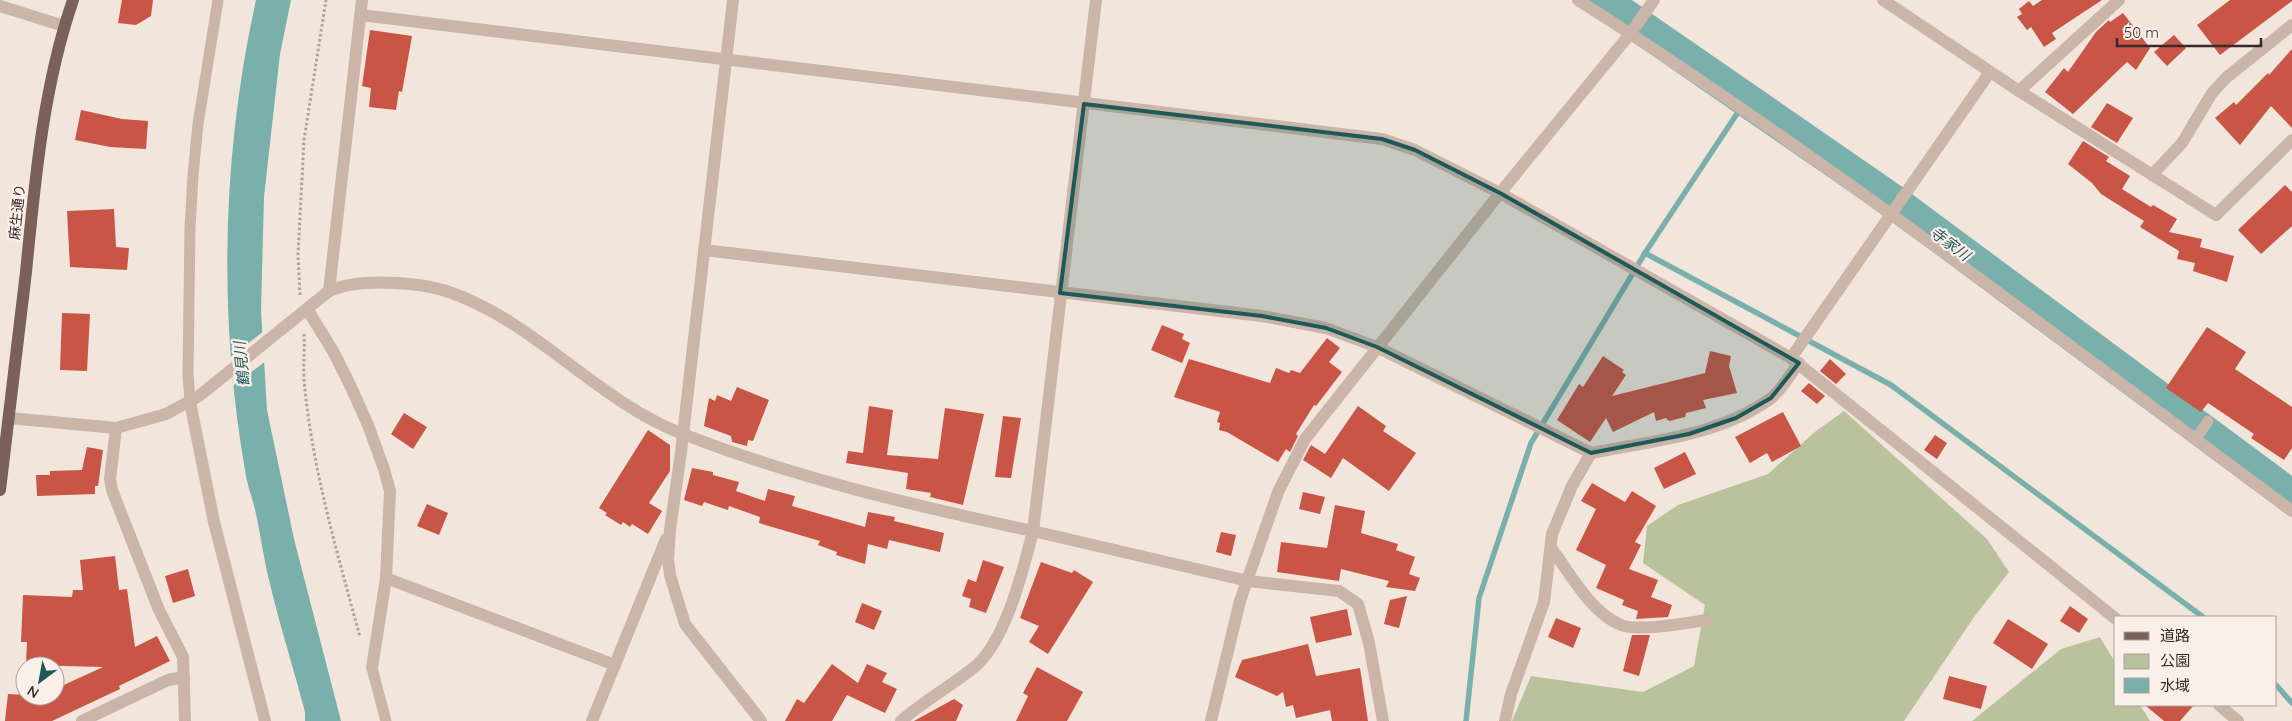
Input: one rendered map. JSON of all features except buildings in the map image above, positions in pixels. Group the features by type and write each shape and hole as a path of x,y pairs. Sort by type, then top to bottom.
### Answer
{"main road":[{"name":"麻生通り","path":"0,490 3,438 9,418 32,198 47,105 64,26 73,0"}],"street":[{"path":"329,290 362,0"},
{"path":"733,0 668,559 670,575 685,624 761,721"},
{"path":"901,721 941,690 974,668 996,639 1014,597 1033,531 1096,0"},
{"path":"1578,0 1630,34 2202,430 2292,511"},
{"path":"1211,721 1240,601 1278,492 1291,464 1306,439 1500,193 1630,34 1654,0"},
{"path":"1884,0 2019,91 2216,215 2292,140"},
{"path":"2019,91 2119,0"},
{"path":"0,6 64,26"},
{"path":"361,15 1382,139 1415,150 1500,193 1795,361 2114,617"},
{"path":"2152,175 2182,142 2212,93 2227,78 2292,26"},
{"path":"704,250 1262,316 1326,328 1377,347 1590,453 1689,434 1736,418 1771,398 1892,215 1990,72"},
{"path":"9,418 116,428 149,420 194,399 295,320 329,290 346,284 375,282 412,284 447,291 472,301 514,326 628,406 682,434 832,484 1248,581 1339,591 1358,604 1369,643 1383,721"},
{"path":"307,309 340,365 368,425 390,491 386,578 372,668"},
{"path":"194,399 214,522 265,721"},
{"path":"116,428 110,479 112,490 158,610 183,658 185,721"},
{"path":"1505,721 1511,694 1544,602 1552,534 1572,486 1590,453"},
{"path":"592,721 670,530"},
{"path":"1551,548 1598,611 1623,626 1658,627 1706,620"},
{"path":"386,578 615,665"},
{"path":"82,721 168,680 184,677"},
{"path":"2220,706 2238,721"}],"lane":[{"path":"194,399 188,374 193,175 198,124 218,0"},
{"path":"372,668 386,721"}],"path":[{"path":"307,309 300,296 298,255 304,140 326,0"},
{"path":"303,330 304,378 321,489 360,637"}],"highlighted area":[{"path":"1084,104 1382,139 1415,150 1500,193 1799,363 1771,398 1736,418 1689,434 1591,453 1377,347 1326,328 1262,316 1060,293"}],"green space":[{"path":"1844,411 1987,539 2009,572 1974,617 1904,721 1512,721 1531,676 1643,692 1694,666 1705,605 1643,563 1647,526 1678,505 1768,474 1816,431"},
{"path":"2100,637 2114,661 2114,706 2141,706 2150,721 1972,721 2061,649"}],"water":[{"name":"鶴見川","path":"256,0 291,0 280,54 264,197 261,310 267,410 294,539 341,721 305,721 305,712 268,575 256,514 246,476 236,411 228,293 230,175 236,116"}],"pier":[{"path":"264,331 266,361 231,387 228,359"}],"waterway":[{"name":"寺家川","path":"1602,0 1890,199 2292,497"},
{"path":"1466,721 1479,598 1531,443 1645,253 1746,100"},
{"path":"1645,253 1891,385 2202,616"},
{"path":"2277,686 2292,703"}]}
